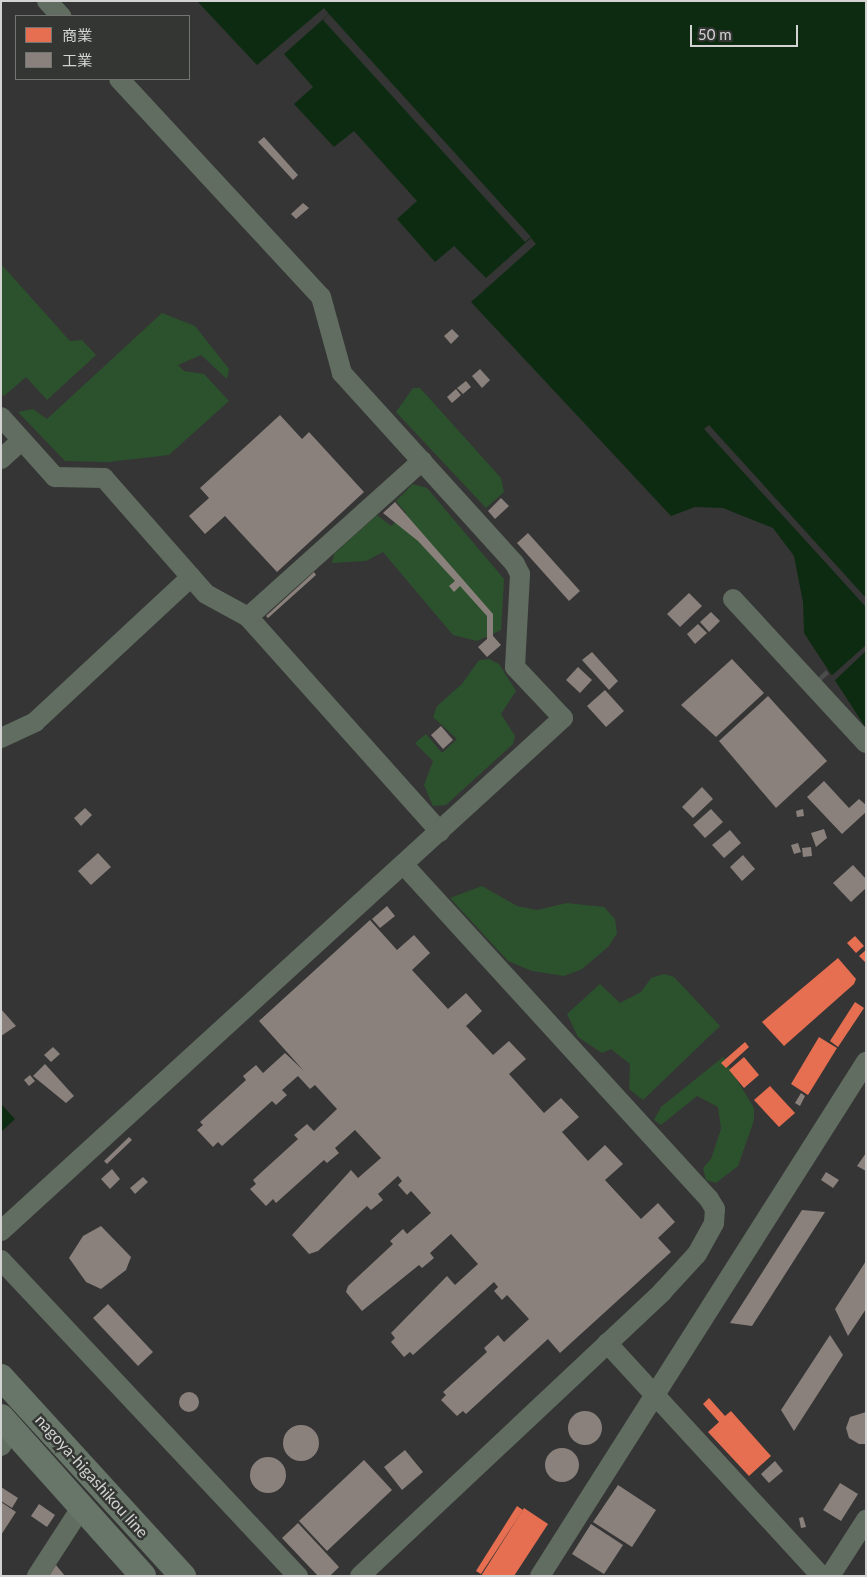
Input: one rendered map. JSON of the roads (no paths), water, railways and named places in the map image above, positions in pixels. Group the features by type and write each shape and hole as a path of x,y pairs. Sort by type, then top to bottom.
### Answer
{"main road":[{"name":"nagoya-higashikou line","path":"1,1377 183,1576"},
{"name":"nagoya-higashikou line","path":"5,1430 81,1508 143,1576"}],"street":[{"path":"47,1 60,15"},
{"path":"1,1231 405,866 563,718 516,667 520,574 515,564 342,373 322,297 120,80"},
{"path":"1,417 55,477 104,478 206,594 248,617 440,832"},
{"path":"1,460 22,440"},
{"path":"248,617 422,461"},
{"path":"1,738 35,722 191,577"},
{"path":"733,599 866,743"},
{"path":"360,1576 697,1254 714,1222 715,1209 405,866"},
{"path":"540,1576 656,1396 866,1062"},
{"path":"1,1260 298,1576"},
{"path":"606,1343 821,1576"},
{"path":"37,1576 81,1508"},
{"path":"830,1576 866,1520"}]}
